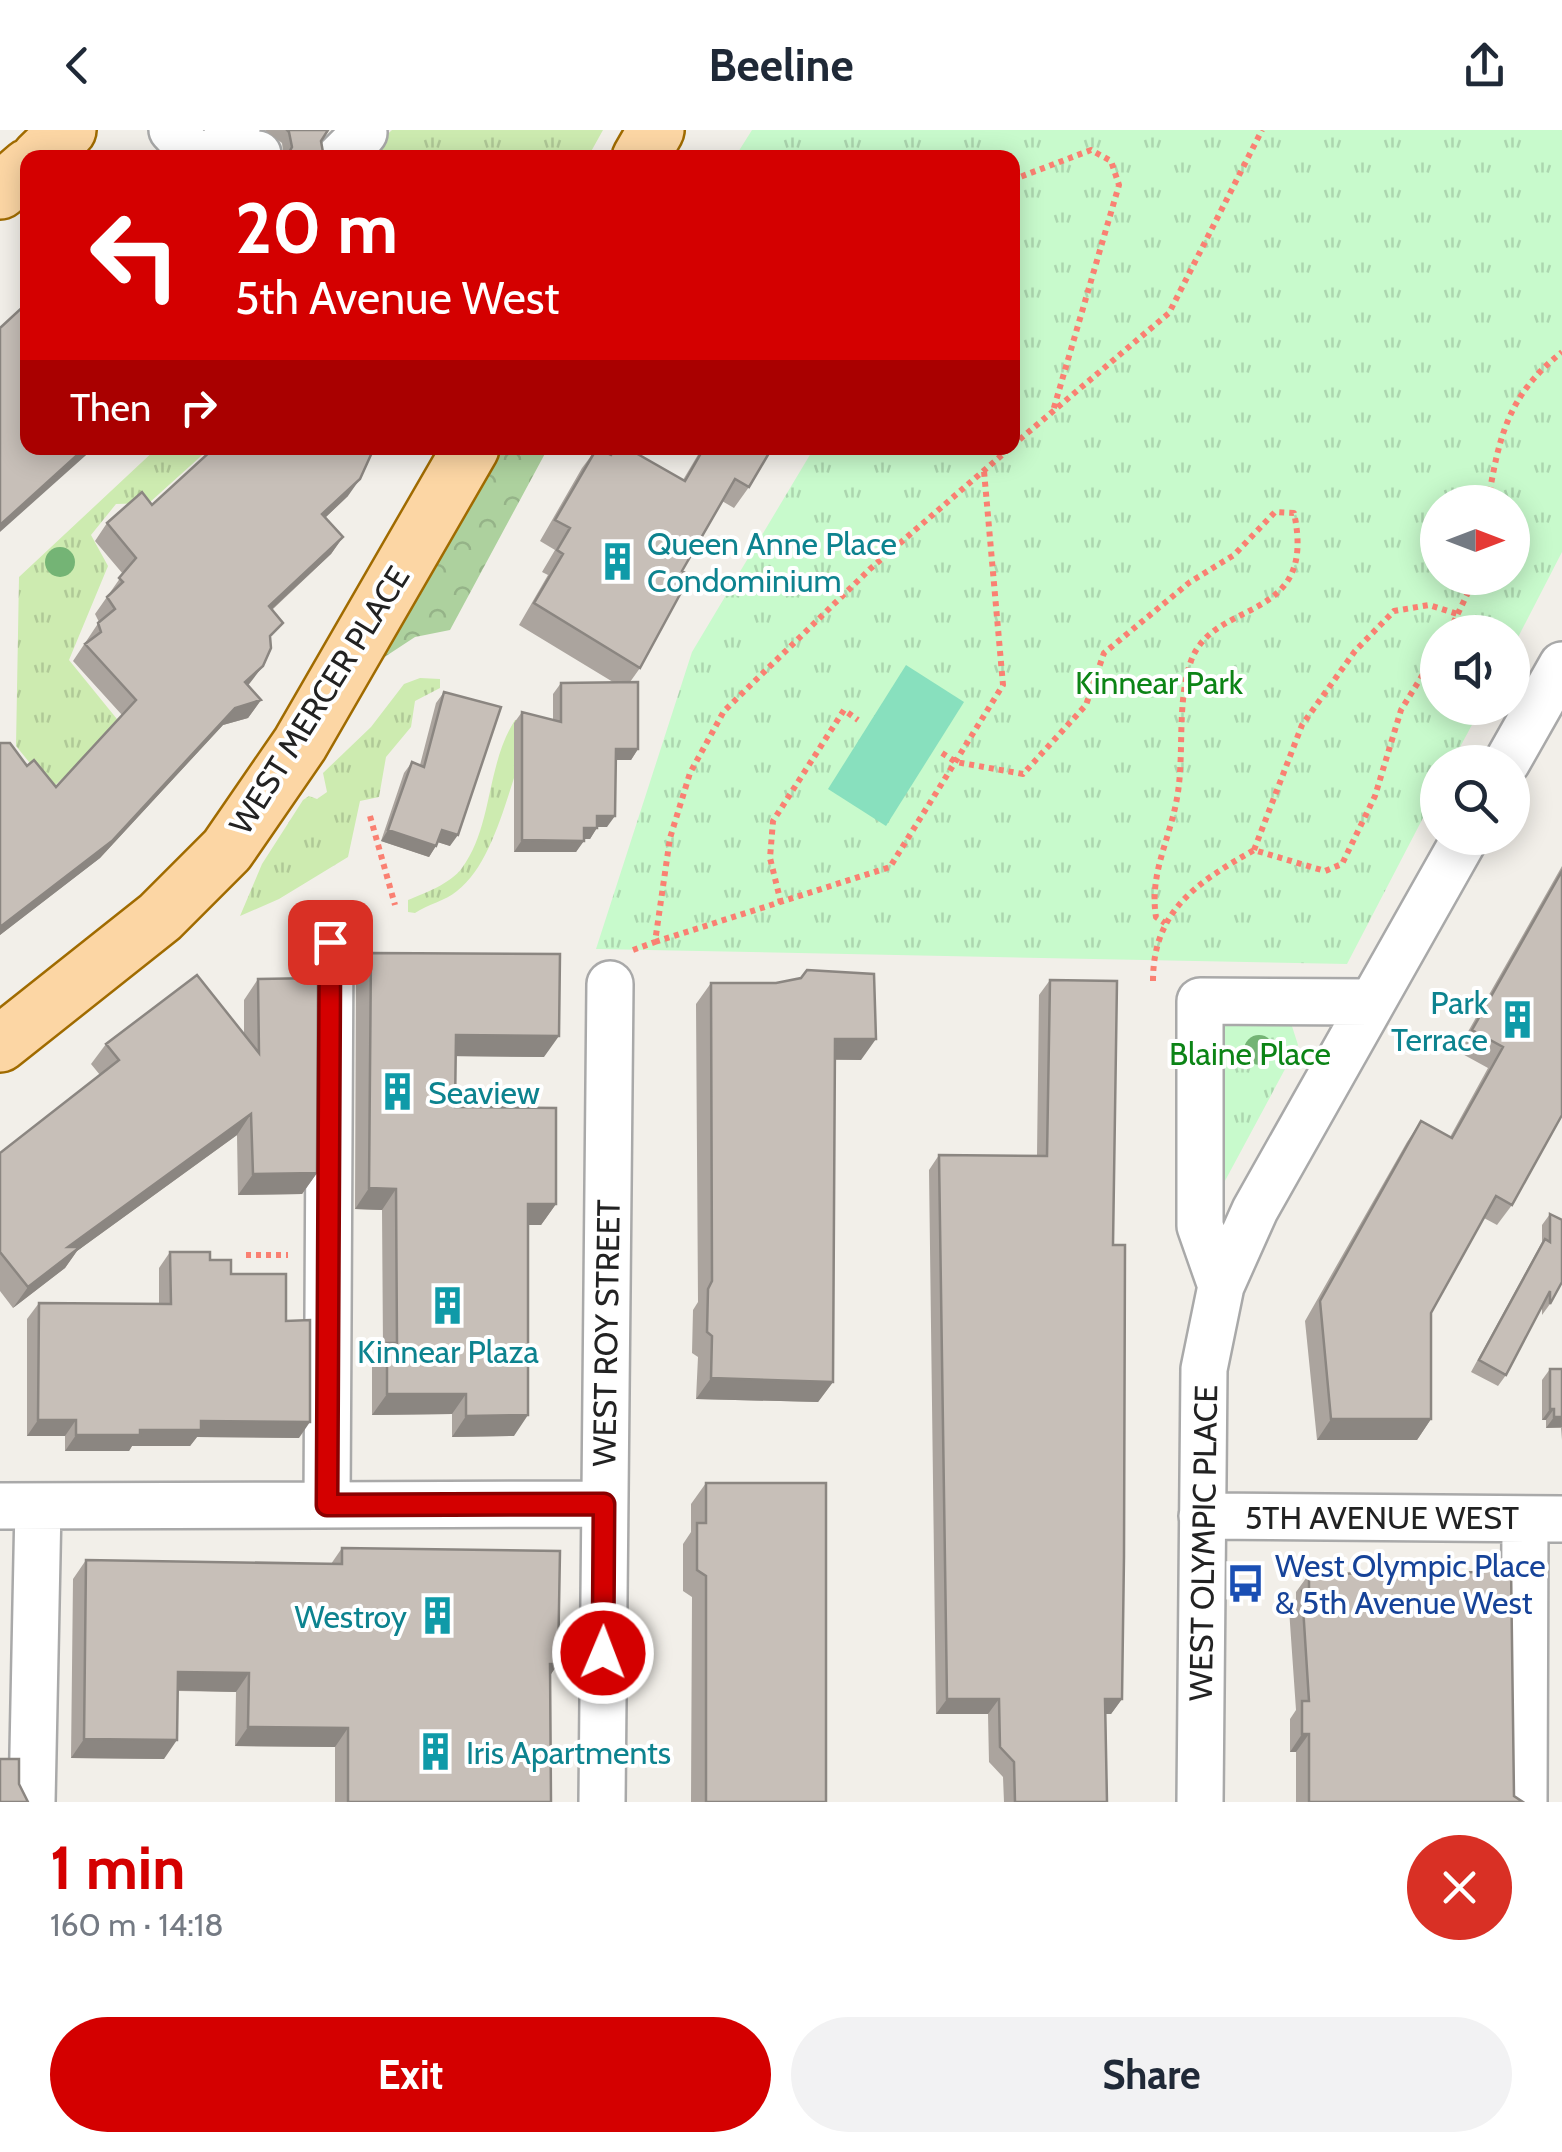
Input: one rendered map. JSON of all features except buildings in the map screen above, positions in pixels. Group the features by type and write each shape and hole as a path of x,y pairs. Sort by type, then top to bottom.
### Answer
{"main road":[{"path":"47,150 68,130"},
{"path":"0,191 20,174"},
{"name":"WEST MERCER PLACE","path":"0,1044 160,917 227,850 300,744 467,455"}],"street":[{"path":"172,130 191,150"},
{"path":"1518,745 1557,685"},
{"name":"WEST OLYMPIC PLACE","path":"1200,1802 1204,1369 1221,1286 1248,1222 1454,855"},
{"path":"327,1505 330,942"},
{"name":"WEST ROY STREET","path":"602,1802 610,984"},
{"path":"1221,1286 1200,1226 1200,1001 1372,1002"},
{"path":"32,1802 19,1506 604,1504"},
{"name":"5TH AVENUE WEST","path":"1202,1516 1544,1519"},
{"path":"1524,1802 1544,1519"}],"path":[{"path":"1020,440 1169,314 1262,130"},
{"path":"1020,177 1091,150 1111,161 1119,185 1053,412"},
{"path":"1493,485 1514,405 1529,379 1562,352"},
{"path":"655,942 670,838 690,773 724,711 870,569 1002,455"},
{"path":"610,984 635,946 890,867 1003,685 984,470"},
{"path":"942,753 956,762 1023,774 1036,765 1086,705 1104,653 1190,582 1234,554 1276,512 1294,512 1298,534 1294,566 1276,598 1226,626 1192,659 1178,798 1158,861 1153,901 1156,917 1165,923"},
{"path":"1153,981 1153,951 1165,923 1182,900 1254,850 1302,724 1355,652 1394,611 1429,605 1460,615 1468,595"},
{"path":"1254,850 1325,871 1342,864 1375,796 1401,710 1420,679"},
{"path":"782,903 770,858 773,822 844,710 858,720"},
{"path":"370,816 395,904"},
{"path":"246,1256 298,1255"}],"green space":[{"path":"392,130 603,130 592,150 371,150"},
{"name":"Kinnear Park","path":"752,130 1562,130 1562,552 1530,615 1420,615 1420,725 1472,725 1461,745 1420,745 1420,824 1347,964 596,949 692,652 810,455 1020,455 1020,150 739,150"},
{"path":"150,455 202,455 149,503 116,504 91,535 108,566 69,660 121,724 51,789 16,746 19,577"},
{"path":"499,455 544,455 450,630 415,637 383,658"},
{"path":"906,665 964,702 886,826 828,789"},
{"path":"420,678 440,679 440,688 415,701 411,727 386,757 379,797 360,801 348,857 279,899 240,916 262,864 303,800 309,796 317,799 327,792 323,773 371,727 404,684"},
{"path":"536,719 494,835 472,876 447,897 415,913 408,912 408,900 444,883 462,868 479,833 506,738 515,720"},
{"name":"Blaine Place","path":"1217,1023 1291,1023 1298,1045 1219,1192"}],"place":[{"name":"Queen Anne Place Condominium","path":"617,561"},
{"name":"Park Terrace","path":"1518,1020"},
{"name":"Seaview","path":"398,1092"},
{"name":"Kinnear Plaza","path":"448,1306"},
{"name":"West Olympic Place & 5th Avenue West","path":"1245,1583"},
{"name":"Westroy","path":"437,1616"},
{"name":"Iris Apartments","path":"436,1752"}],"route":[{"path":"330,942 327,1505 604,1504 603,1653"}]}
